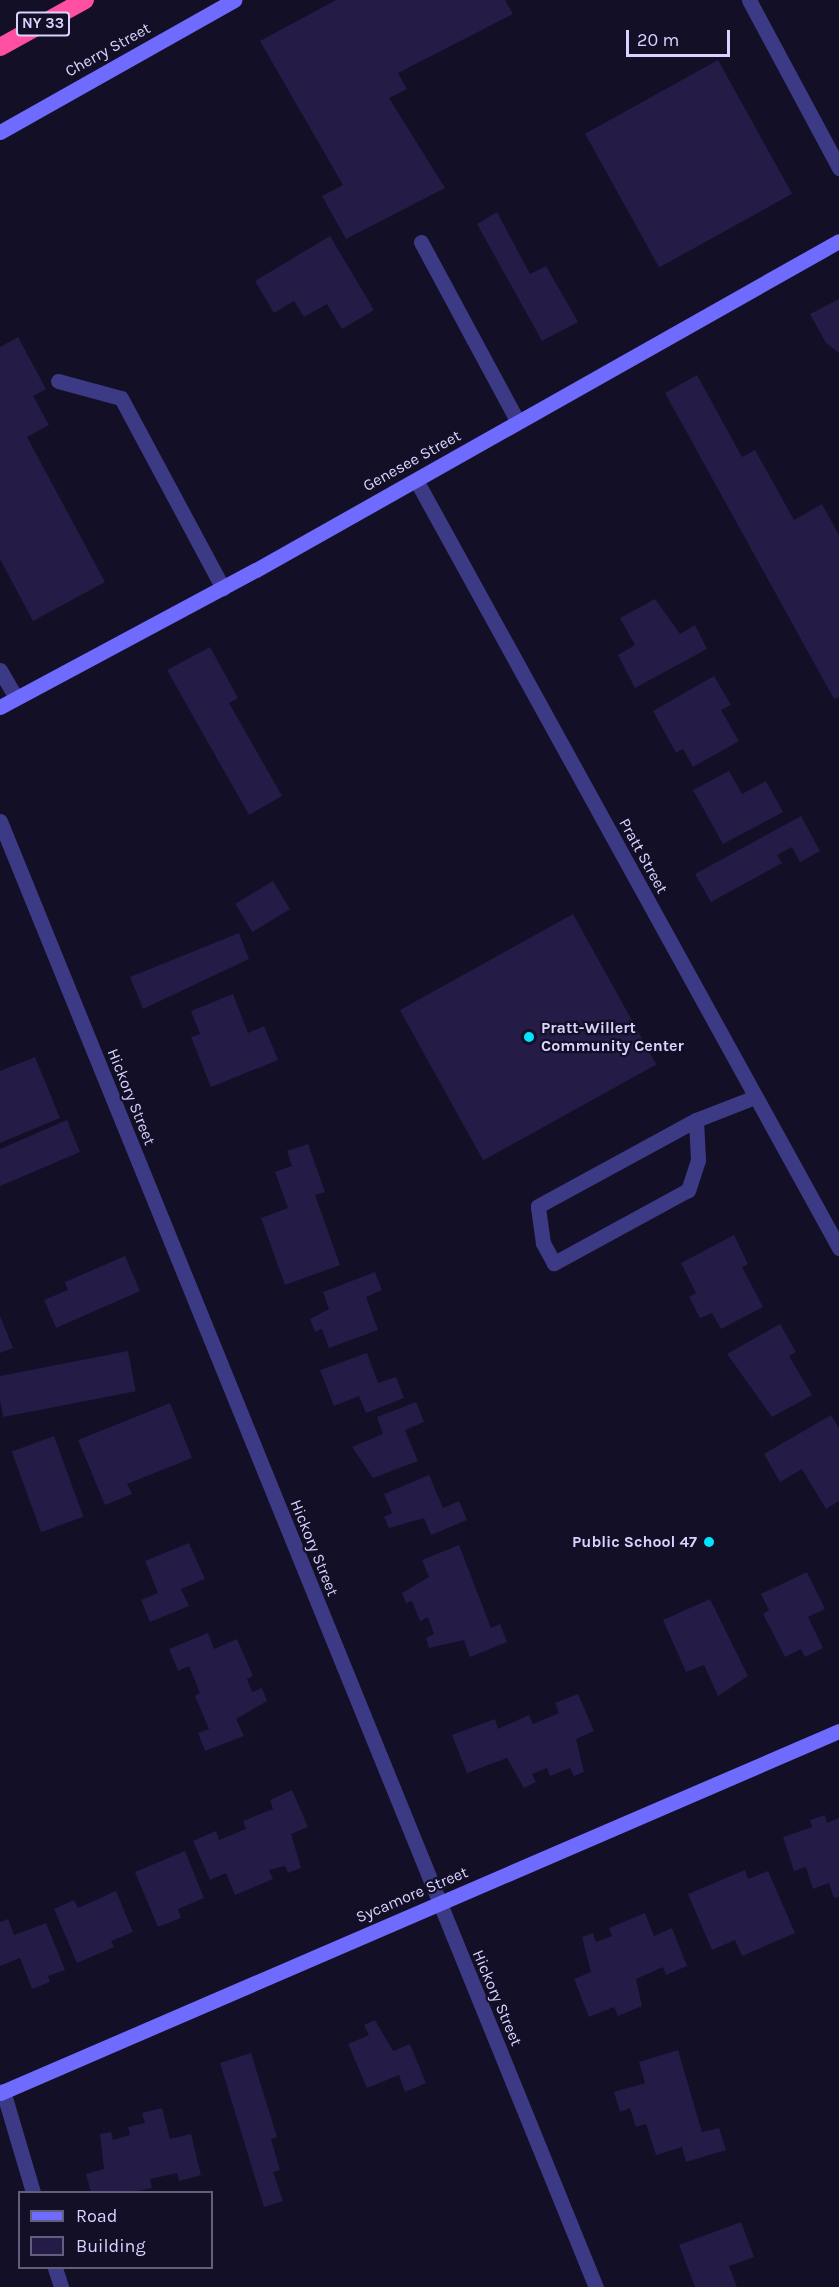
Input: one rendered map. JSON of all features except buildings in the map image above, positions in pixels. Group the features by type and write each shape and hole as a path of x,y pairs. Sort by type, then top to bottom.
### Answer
{"highway":[{"name":"NY 33","path":"0,47 86,0"}],"street":[{"name":"Cherry Street","path":"0,132 234,0"},
{"path":"749,0 839,168"},
{"name":"Genesee Street","path":"0,707 223,588 839,241"},
{"path":"421,242 518,422"},
{"path":"58,381 121,398 223,588"},
{"name":"Pratt Street","path":"416,480 839,1248"},
{"path":"0,670 16,698"},
{"name":"Hickory Street","path":"0,821 596,2287"},
{"path":"696,1120 698,1160 688,1190 554,1263 543,1243 538,1206 696,1120 755,1097"},
{"name":"Sycamore Street","path":"2,2092 839,1731"},
{"path":"2,2092 32,2191"},
{"path":"55,2269 61,2287"}],"place":[{"name":"Pratt-Willert Community Center","path":"529,1037"},
{"name":"Public School 47","path":"709,1542"}]}
